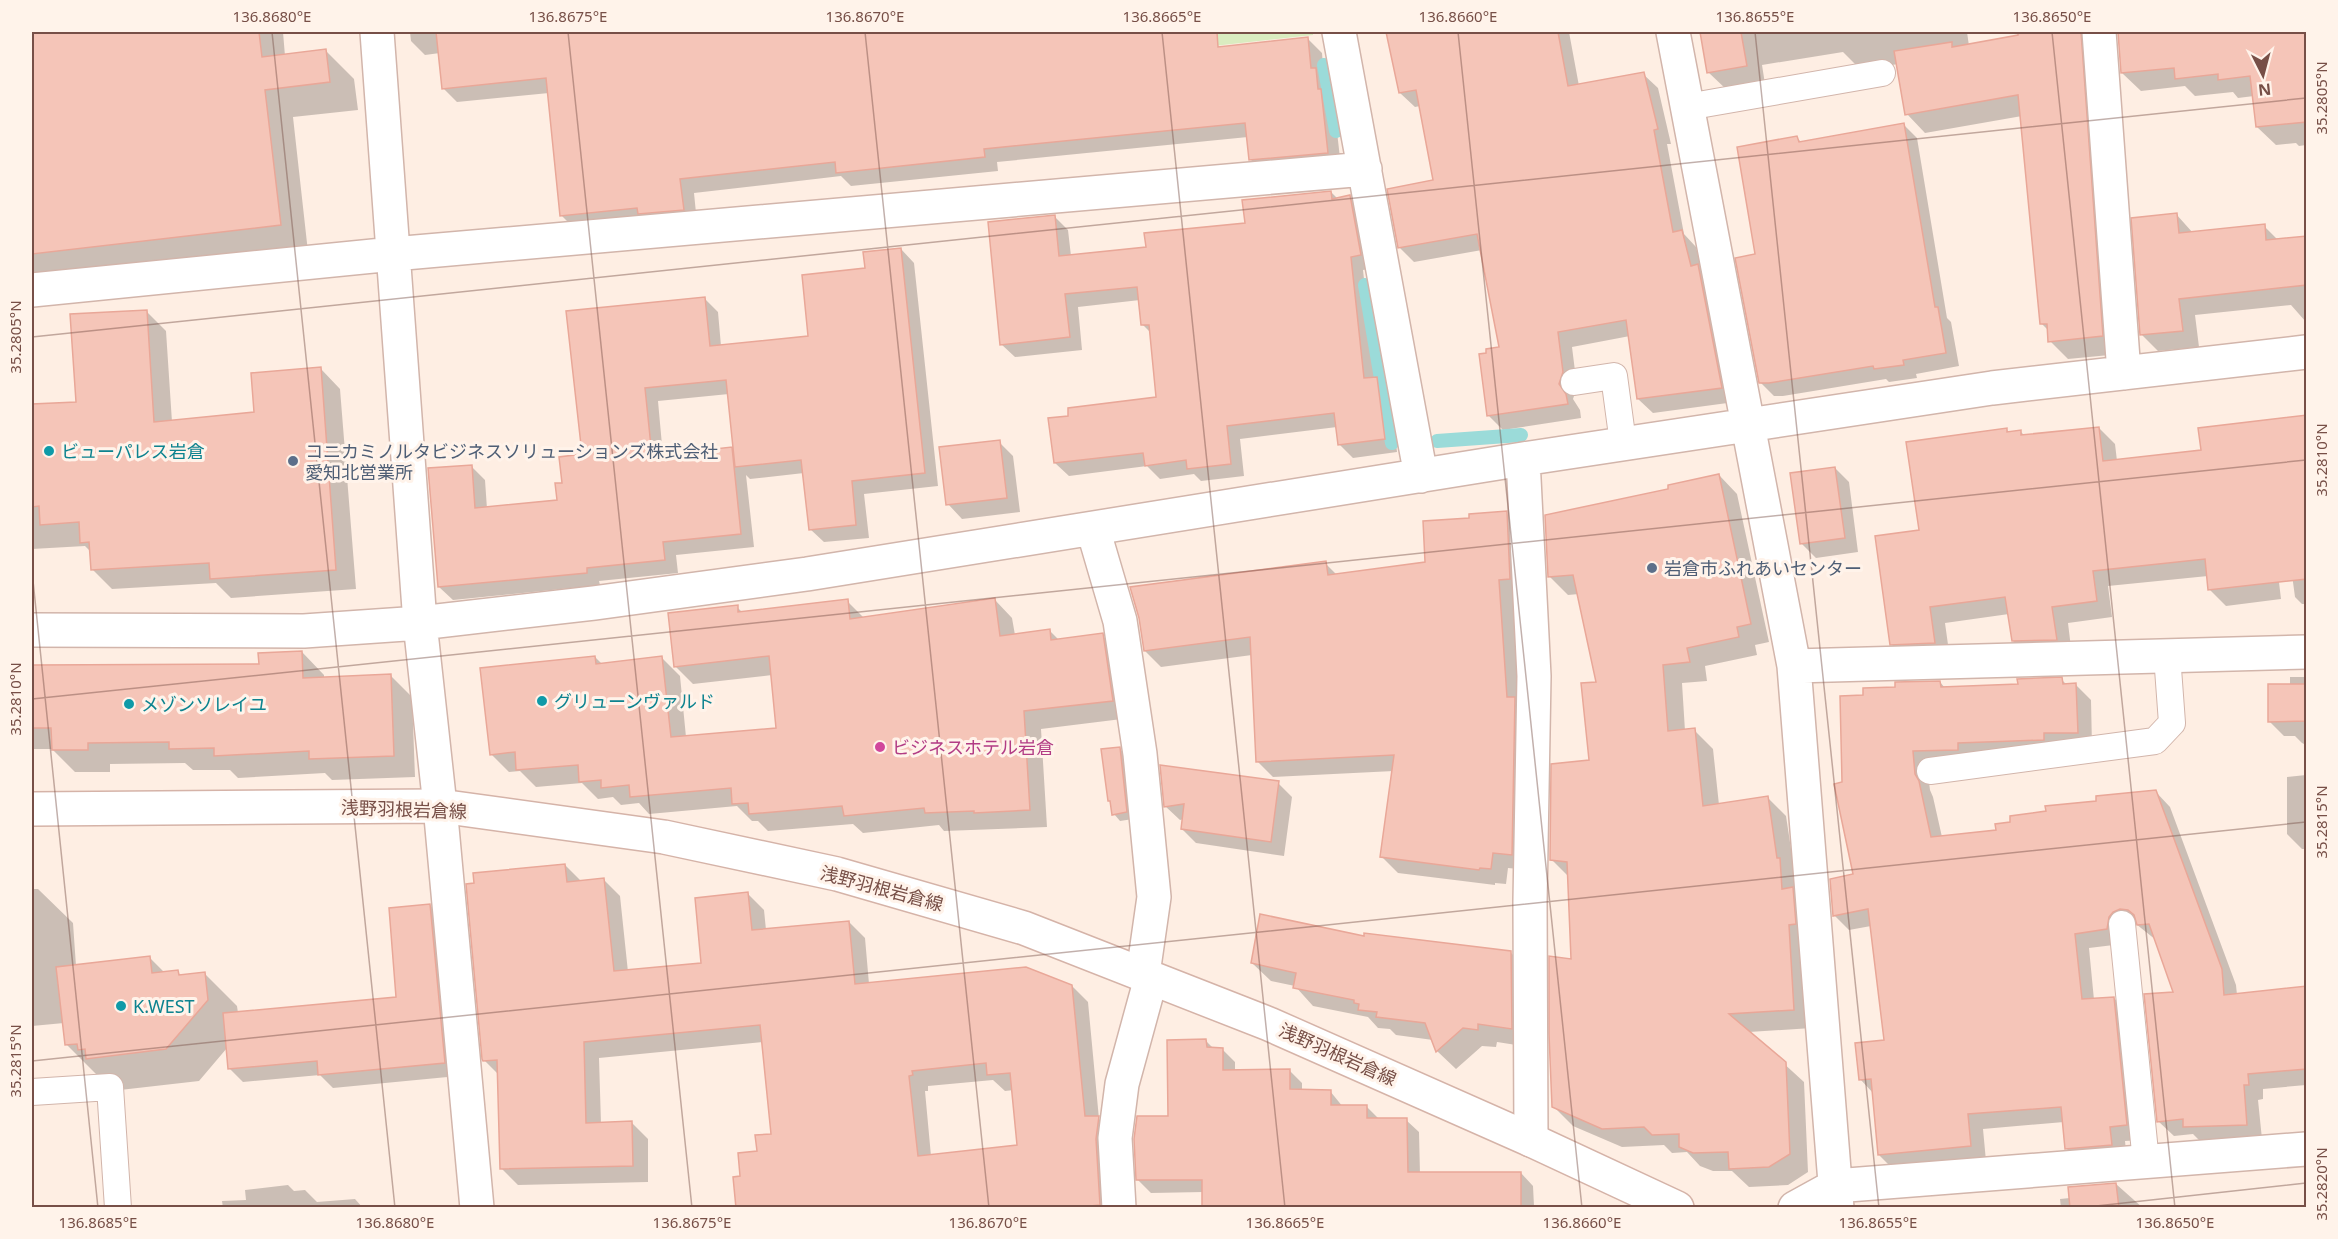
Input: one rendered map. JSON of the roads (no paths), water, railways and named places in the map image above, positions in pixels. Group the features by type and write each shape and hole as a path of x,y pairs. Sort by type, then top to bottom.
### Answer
{"street":[{"path":"377,32 420,623 440,807 477,1208"},
{"path":"1339,32 1421,476"},
{"path":"1672,32 1794,666 1836,1197"},
{"path":"2099,32 2124,373"},
{"path":"32,290 393,254 1365,169"},
{"path":"32,630 304,631 420,623 594,603 807,574 1623,443 1992,388 2307,352"},
{"path":"1523,459 1534,676 1530,902 1532,1140"},
{"path":"1093,529 1120,621 1140,754 1154,897 1147,976 1122,1084 1115,1138 1119,1208"},
{"path":"1794,666 2307,652"},
{"name":"浅野羽根岩倉線","path":"32,809 440,807 664,837 837,874 1024,928 1269,1024 1532,1140 1677,1208"},
{"path":"1795,1208 1836,1197 2146,1162 2307,1149"}],"lane":[{"path":"1687,107 1882,73"},
{"path":"1574,382 1614,376 1623,443"},
{"path":"1930,771 2155,741 2172,723 2166,656"},
{"path":"2122,924 2146,1162"},
{"path":"32,1092 110,1087 118,1208"}],"waterway":[{"path":"1324,65 1336,131"},
{"path":"1365,285 1392,443"},
{"path":"1437,441 1521,435"}],"place":[{"name":"ビューパレス岩倉","path":"49,451"},
{"name":"コニカミノルタビジネスソリューションズ株式会社 愛知北営業所","path":"293,461"},
{"name":"岩倉市ふれあいセンター","path":"1652,568"},
{"name":"グリューンヴァルド","path":"542,701"},
{"name":"メゾンソレイユ","path":"129,704"},
{"name":"ビジネスホテル岩倉","path":"880,747"},
{"name":"K.WEST","path":"121,1006"}]}
